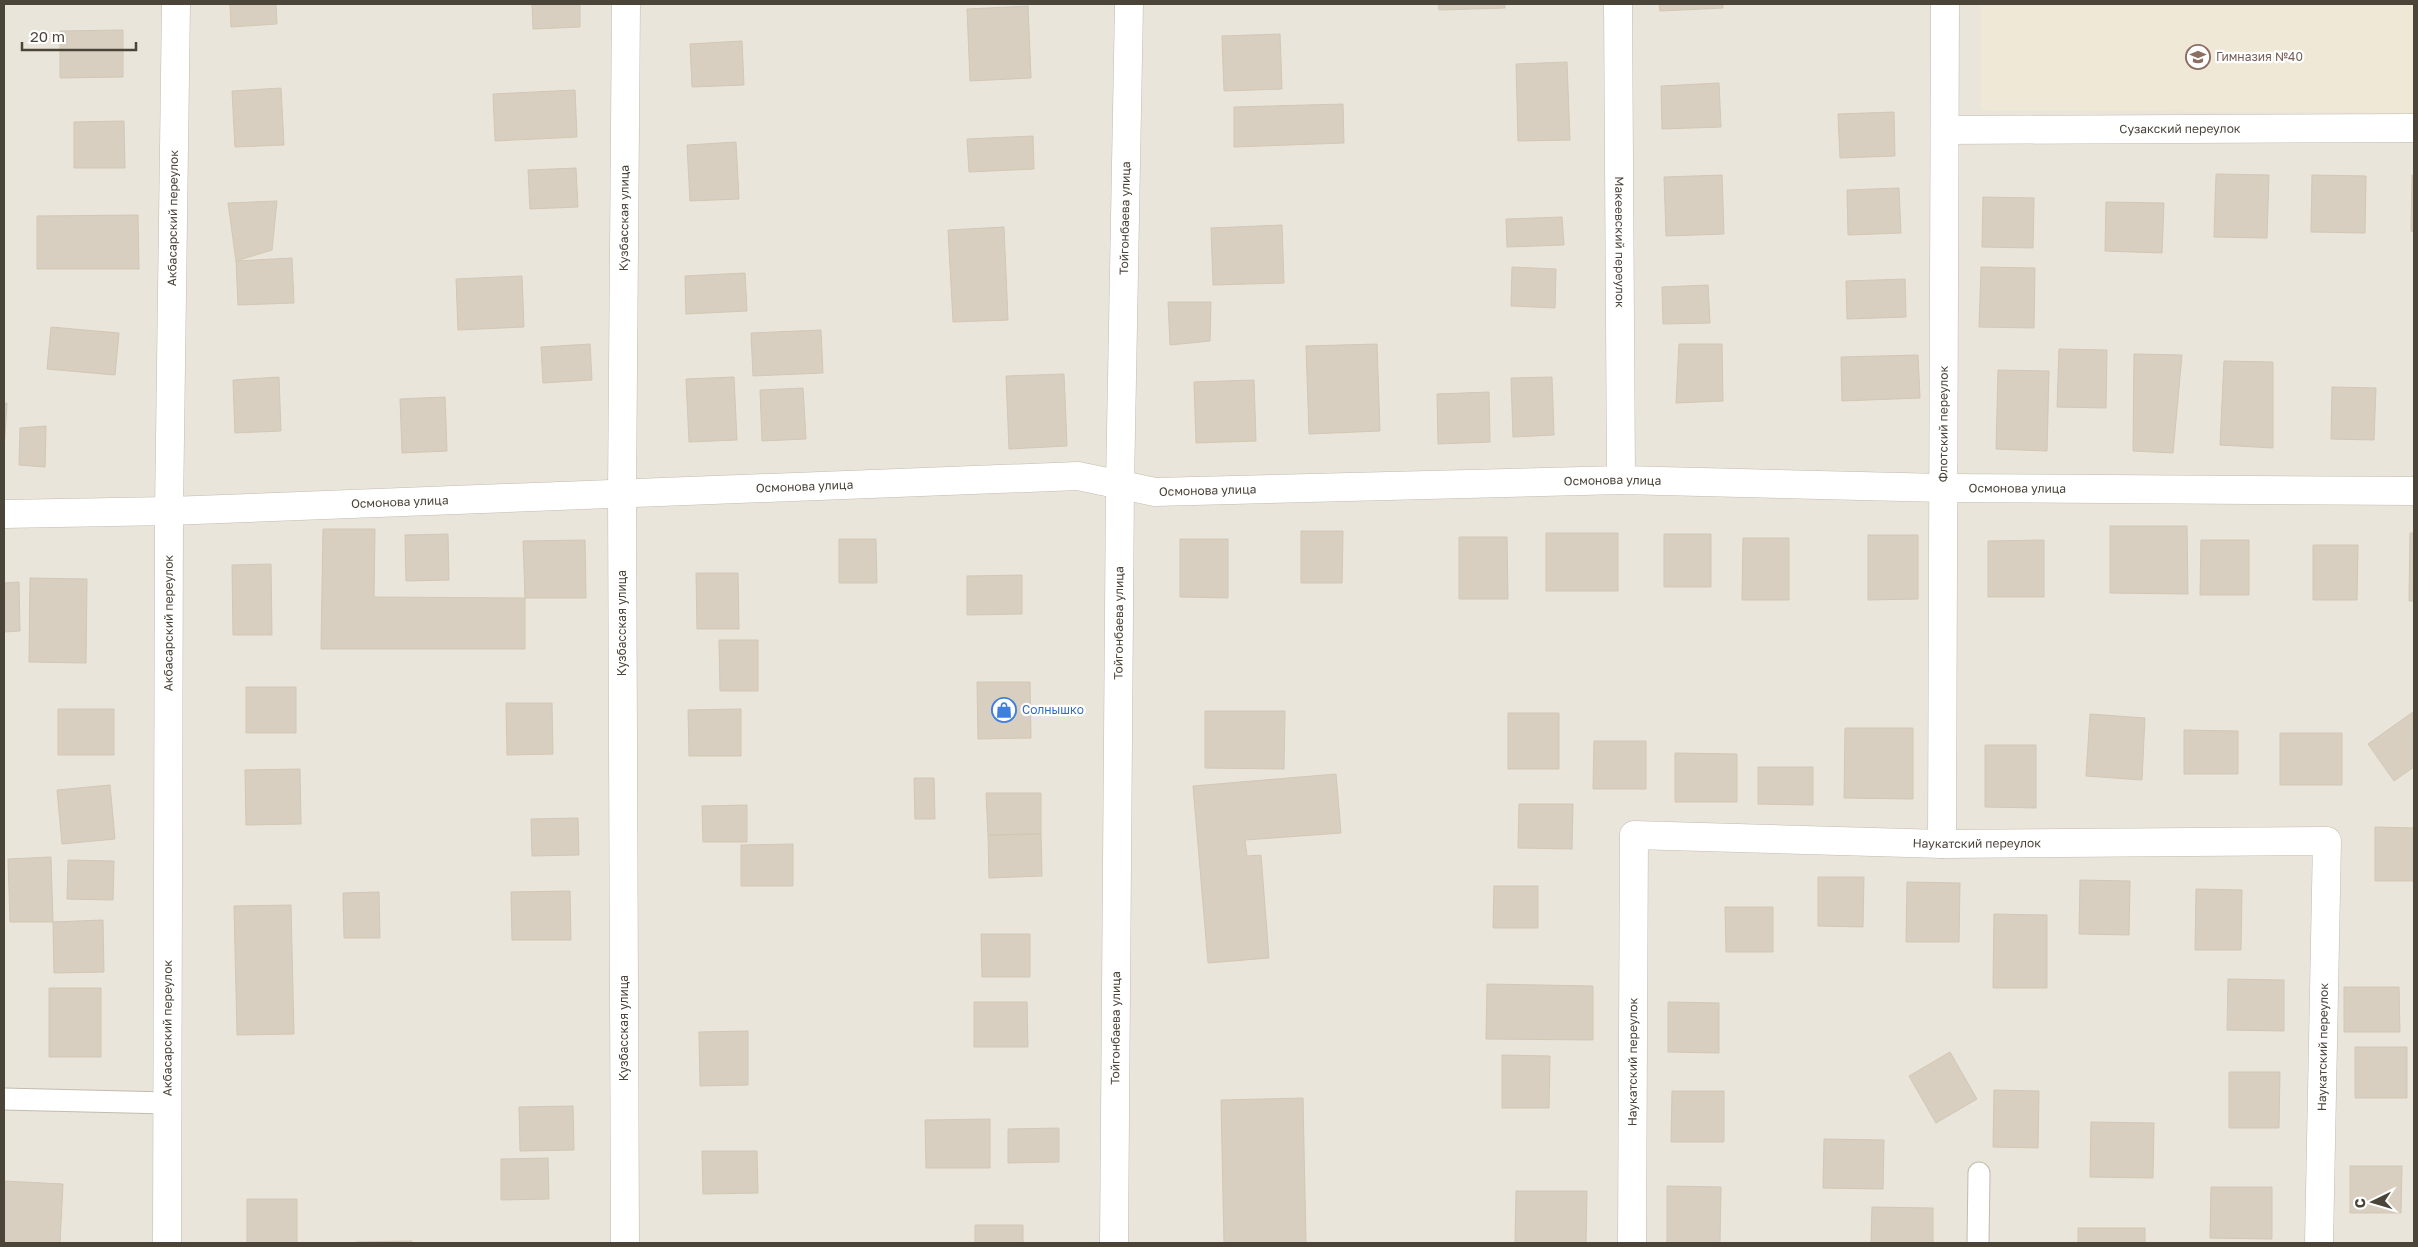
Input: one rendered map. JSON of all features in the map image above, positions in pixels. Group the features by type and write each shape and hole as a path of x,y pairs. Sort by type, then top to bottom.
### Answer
{"street":[{"name":"Акбасарский переулок","path":"167,1243 169,512 176,4"},
{"name":"Кузбасская улица","path":"625,1243 622,493 626,4"},
{"name":"Тойгонбаева улица","path":"1114,1243 1120,485 1129,4"},
{"name":"Макеевский переулок","path":"1618,4 1621,480"},
{"name":"Флотский переулок","path":"1942,844 1945,4"},
{"name":"Сузакский переулок","path":"1945,130 2414,128"},
{"name":"Осмонова улица","path":"4,514 169,512 1078,476 1154,492 1621,480 1943,488 2414,491"},
{"name":"Наукатский переулок","path":"1632,1243 1634,835 1942,844 2327,841 2319,1243"}],"lane":[{"path":"4,1099 167,1103"},
{"path":"1978,1243 1979,1173"}],"shaded area":[{"path":"4,4 2414,4 2414,1243 4,1243"},
{"name":"Гимназия №40","path":"1981,4 2414,4 2414,113 1981,110"}],"building":[{"path":"230,4 276,4 277,24 231,27"},
{"path":"532,4 580,4 580,27 533,29"},
{"path":"1438,4 1505,4 1505,8 1439,10"},
{"path":"1659,4 1723,4 1723,8 1660,11"},
{"path":"1028,6 1031,78 970,81 967,9"},
{"path":"123,30 123,77 60,78 60,31"},
{"path":"1280,34 1282,89 1224,91 1222,36"},
{"path":"742,41 744,85 692,87 690,44"},
{"path":"1567,62 1570,140 1518,141 1516,64"},
{"path":"1719,83 1721,127 1662,129 1661,86"},
{"path":"281,88 284,145 235,147 232,91"},
{"path":"575,90 577,137 495,141 493,94"},
{"path":"1343,104 1344,143 1234,147 1234,107"},
{"path":"1894,112 1895,156 1840,158 1838,114"},
{"path":"124,121 125,168 74,168 74,122"},
{"path":"1033,136 1034,169 969,172 967,139"},
{"path":"736,142 739,199 690,201 687,145"},
{"path":"576,168 578,207 530,209 528,170"},
{"path":"2216,174 2269,175 2267,238 2214,237"},
{"path":"1722,175 1724,234 1666,236 1664,177"},
{"path":"2312,175 2366,176 2365,233 2311,232"},
{"path":"2412,175 2414,175 2414,232 2411,231"},
{"path":"1899,188 1901,233 1848,235 1847,190"},
{"path":"1983,197 2034,198 2033,248 1982,247"},
{"path":"277,201 272,250 236,261 228,203"},
{"path":"2106,202 2164,203 2162,253 2105,251"},
{"path":"138,215 139,269 37,269 37,216"},
{"path":"1562,217 1564,245 1507,247 1506,219"},
{"path":"1282,225 1284,283 1213,285 1211,228"},
{"path":"1004,227 1008,320 953,322 948,230"},
{"path":"292,258 294,303 238,305 236,261"},
{"path":"1512,267 1556,269 1555,308 1511,306"},
{"path":"1981,267 2035,268 2034,328 1979,327"},
{"path":"745,273 747,311 686,314 685,276"},
{"path":"522,276 524,327 458,330 456,279"},
{"path":"1905,279 1906,317 1847,319 1846,281"},
{"path":"1708,285 1710,323 1663,324 1662,287"},
{"path":"1168,302 1211,302 1210,341 1170,345"},
{"path":"51,327 119,333 115,375 47,369"},
{"path":"821,330 823,373 753,376 751,333"},
{"path":"590,344 592,380 543,383 541,347"},
{"path":"1377,344 1380,431 1309,434 1306,346"},
{"path":"1679,344 1722,344 1723,401 1676,403"},
{"path":"2059,349 2107,350 2106,408 2057,407"},
{"path":"2134,354 2182,355 2173,453 2133,451"},
{"path":"1918,355 1920,398 1842,401 1841,357"},
{"path":"2224,361 2273,362 2273,448 2220,445"},
{"path":"1998,370 2049,371 2047,451 1996,449"},
{"path":"1064,374 1067,446 1009,449 1006,376"},
{"path":"279,377 281,431 235,433 233,380"},
{"path":"734,377 737,440 689,442 686,379"},
{"path":"1552,377 1554,435 1513,437 1511,378"},
{"path":"1254,380 1256,441 1196,443 1194,382"},
{"path":"2332,387 2376,388 2374,440 2331,439"},
{"path":"803,388 806,439 762,441 760,390"},
{"path":"1489,392 1490,442 1438,444 1437,394"},
{"path":"445,397 447,451 402,453 400,399"},
{"path":"4,403 7,403 4,451"},
{"path":"46,426 45,467 19,465 20,428"},
{"path":"2110,526 2187,526 2188,594 2110,593"},
{"path":"323,529 375,529 374,597 525,598 525,649 321,649"},
{"path":"1301,531 1343,531 1342,583 1301,583"},
{"path":"1546,533 1618,533 1618,591 1546,591"},
{"path":"2410,533 2414,533 2414,601 2409,601"},
{"path":"448,534 449,580 406,581 405,535"},
{"path":"1664,534 1711,534 1711,587 1664,587"},
{"path":"1868,535 1918,535 1918,599 1868,600"},
{"path":"1459,537 1507,537 1508,599 1459,599"},
{"path":"1743,538 1789,538 1789,600 1742,600"},
{"path":"839,539 876,539 877,583 839,583"},
{"path":"1180,539 1228,539 1228,598 1180,597"},
{"path":"585,540 586,598 525,598 523,541"},
{"path":"2044,540 2044,597 1988,597 1988,541"},
{"path":"2201,540 2249,540 2249,595 2200,595"},
{"path":"2313,545 2358,545 2357,600 2313,600"},
{"path":"271,564 272,635 233,635 232,565"},
{"path":"696,573 738,573 739,629 697,629"},
{"path":"1022,575 1022,614 967,615 967,576"},
{"path":"30,578 87,579 86,663 29,662"},
{"path":"19,582 20,631 4,632 4,583"},
{"path":"719,640 758,640 758,691 720,691"},
{"name":"Солнышко","path":"977,682 1030,682 1031,738 978,739"},
{"path":"246,687 296,687 296,733 246,733"},
{"path":"506,703 552,703 553,754 507,755"},
{"path":"58,709 114,709 114,755 58,755"},
{"path":"741,709 741,756 689,756 688,710"},
{"path":"1205,711 1285,711 1284,769 1205,768"},
{"path":"2413,712 2414,767 2394,781 2368,744"},
{"path":"1508,713 1559,713 1559,769 1508,769"},
{"path":"2090,714 2145,718 2142,780 2086,776"},
{"path":"1845,728 1913,728 1913,799 1844,798"},
{"path":"2184,730 2238,731 2238,774 2184,774"},
{"path":"2280,733 2342,733 2342,785 2280,785"},
{"path":"1594,741 1646,741 1646,789 1593,789"},
{"path":"1985,745 2036,745 2036,808 1985,807"},
{"path":"1675,753 1737,754 1737,802 1675,802"},
{"path":"1758,767 1813,767 1813,805 1758,804"},
{"path":"300,769 301,824 246,825 245,770"},
{"path":"1336,774 1341,833 1245,840 1247,856 1261,855 1269,958 1208,963 1193,786"},
{"path":"914,778 934,778 935,819 915,819"},
{"path":"110,785 115,839 62,844 57,790"},
{"path":"986,793 1041,793 1041,834 988,835"},
{"path":"1519,804 1573,804 1572,849 1518,848"},
{"path":"747,805 747,842 703,842 702,806"},
{"path":"578,818 579,855 532,856 531,819"},
{"path":"2375,827 2414,828 2414,881 2375,881"},
{"path":"1041,834 1042,876 989,878 988,835"},
{"path":"793,844 793,886 741,886 741,845"},
{"path":"51,857 53,922 10,922 8,859"},
{"path":"68,860 114,861 113,900 67,899"},
{"path":"1818,877 1864,877 1863,927 1818,926"},
{"path":"2080,880 2130,881 2129,935 2079,934"},
{"path":"1907,882 1960,883 1959,942 1906,942"},
{"path":"1494,886 1538,886 1538,928 1493,928"},
{"path":"2196,889 2242,890 2241,950 2195,950"},
{"path":"570,891 571,940 512,940 511,892"},
{"path":"379,892 380,938 344,938 343,893"},
{"path":"291,905 294,1034 237,1035 234,906"},
{"path":"1725,907 1773,907 1773,952 1726,952"},
{"path":"1994,914 2047,915 2047,988 1993,988"},
{"path":"103,920 104,972 54,973 53,922"},
{"path":"981,934 1030,934 1030,977 982,977"},
{"path":"2228,979 2284,980 2284,1031 2227,1030"},
{"path":"1487,984 1593,986 1593,1040 1486,1039"},
{"path":"2344,987 2399,987 2400,1032 2344,1032"},
{"path":"49,988 101,988 101,1057 49,1057"},
{"path":"974,1002 1027,1002 1028,1047 974,1047"},
{"path":"1668,1002 1719,1003 1719,1053 1668,1052"},
{"path":"748,1031 748,1085 700,1086 699,1032"},
{"path":"2355,1047 2407,1047 2407,1098 2355,1098"},
{"path":"1950,1052 1977,1099 1936,1123 1909,1076"},
{"path":"1502,1055 1550,1056 1549,1108 1502,1108"},
{"path":"2229,1072 2280,1072 2279,1128 2229,1128"},
{"path":"1994,1090 2039,1091 2038,1148 1993,1147"},
{"path":"1672,1091 1724,1091 1724,1142 1671,1142"},
{"path":"1303,1098 1306,1243 1224,1243 1221,1100"},
{"path":"573,1106 574,1150 520,1151 519,1107"},
{"path":"990,1119 990,1168 926,1168 925,1120"},
{"path":"2091,1122 2154,1123 2153,1178 2090,1177"},
{"path":"1059,1128 1059,1162 1008,1163 1008,1129"},
{"path":"1824,1139 1884,1140 1883,1189 1823,1188"},
{"path":"702,1151 757,1151 758,1193 703,1194"},
{"path":"548,1158 549,1199 501,1200 501,1159"},
{"path":"2350,1166 2402,1166 2401,1213 2350,1213"},
{"path":"4,1181 63,1184 60,1243 4,1243"},
{"path":"1667,1186 1721,1187 1720,1243 1667,1243"},
{"path":"2211,1187 2272,1187 2272,1239 2210,1238"},
{"path":"1516,1191 1587,1191 1586,1243 1515,1243"},
{"path":"247,1199 297,1199 297,1243 247,1243"},
{"path":"1872,1207 1933,1208 1933,1243 1871,1243"},
{"path":"975,1225 1023,1225 1023,1243 975,1243"},
{"path":"2078,1228 2145,1228 2145,1243 2078,1243"},
{"path":"412,1241 412,1243 356,1243 356,1242"}],"place":[{"name":"Гимназия №40","path":"2198,57"},
{"name":"Солнышко","path":"1004,710"}]}
